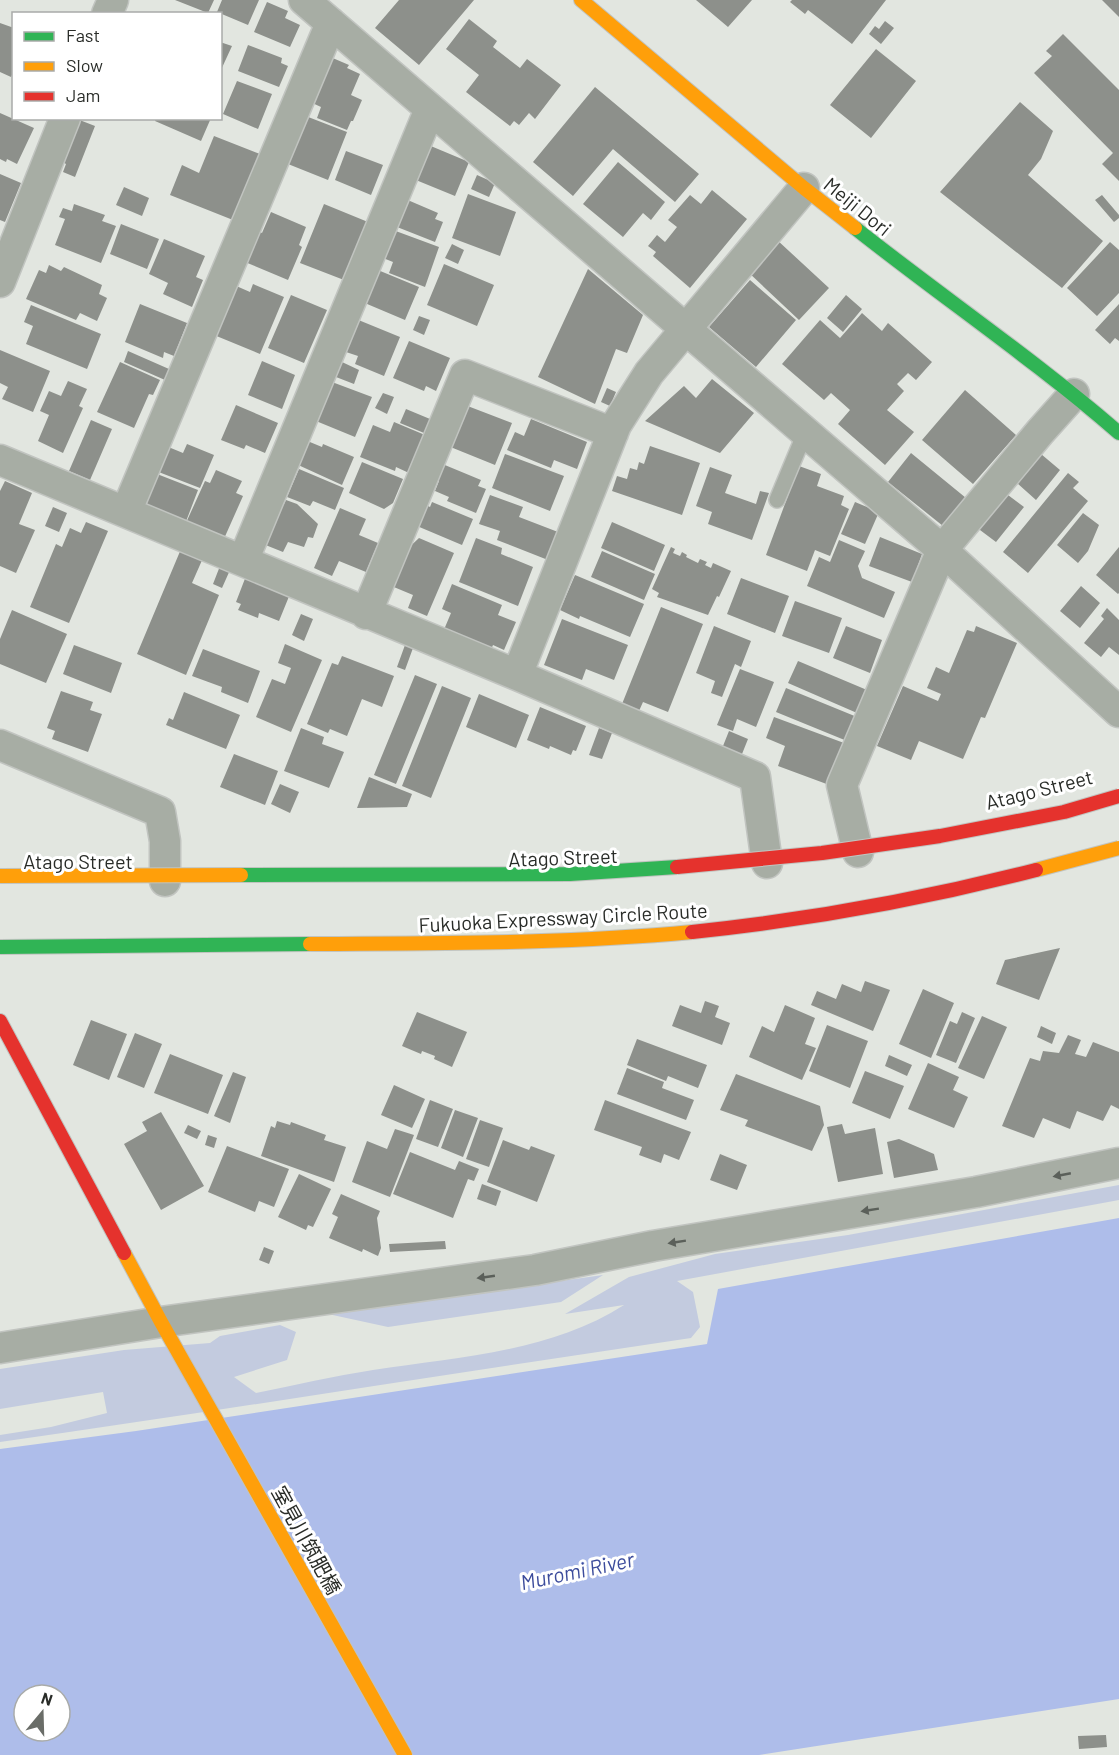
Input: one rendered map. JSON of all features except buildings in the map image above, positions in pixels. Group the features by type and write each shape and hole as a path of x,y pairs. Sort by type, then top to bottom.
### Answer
{"main road":[{"name":"Meiji Dori","path":"581,0 804,188 918,278 1074,394 1119,433"},
{"name":"Atago Street","path":"0,881 587,877 766,863 858,852 1059,805 1119,788"},
{"path":"0,876 592,873 822,854 951,834 1064,812 1119,796"},
{"path":"0,940 586,939 752,927 888,908 1068,870 1119,850"},
{"name":"Fukuoka Expressway Circle Route","path":"0,947 435,944 570,940 707,930 829,913 948,892 1119,850"},
{"name":"室見川筑肥橋","path":"0,1021 167,1333 405,1755"}],"street":[{"path":"304,0 942,550 1119,712"},
{"path":"126,512 331,23"},
{"path":"243,561 430,109"},
{"path":"0,282 64,120"},
{"path":"517,675 616,425 649,373 804,188"},
{"path":"366,614 465,375 613,433"},
{"path":"858,852 842,785 942,550 1074,394"},
{"path":"0,460 517,675 755,777 766,863"},
{"path":"0,745 160,812 165,841 165,880"},
{"path":"0,1348 167,1333 535,1270 653,1246 976,1192 1119,1163"}],"lane":[{"path":"777,500 805,433"}],"shaded area":[{"path":"1119,1185 1119,1200 677,1281 693,1292 700,1327 691,1338 0,1442 0,1435 51,1427 107,1413 103,1392 0,1409 0,1369 124,1350 210,1343 220,1336 280,1325 296,1332 287,1360 234,1377 256,1393 344,1375 470,1356 535,1343 596,1321 624,1305 565,1314 629,1277 715,1254 848,1235"},
{"path":"603,1275 561,1302 388,1327 328,1314"}],"water":[{"name":"Muromi River","path":"1119,1218 1119,1699 759,1755 0,1755 0,1449 136,1431 707,1344 718,1289"}],"traffic: fast":[{"path":"855,228 1055,380 1119,433"},
{"path":"241,875 570,874 677,867"},
{"path":"0,947 310,944"}],"traffic: slow":[{"path":"581,0 804,188 855,228"},
{"path":"1036,870 1119,848"},
{"path":"0,876 241,875"},
{"path":"310,944 549,941 692,932"},
{"path":"124,1253 405,1755"}],"traffic: jam":[{"path":"677,867 822,853 940,836 1064,812 1119,796"},
{"path":"692,932 866,907 1036,870"},
{"path":"0,1021 124,1253"}]}
